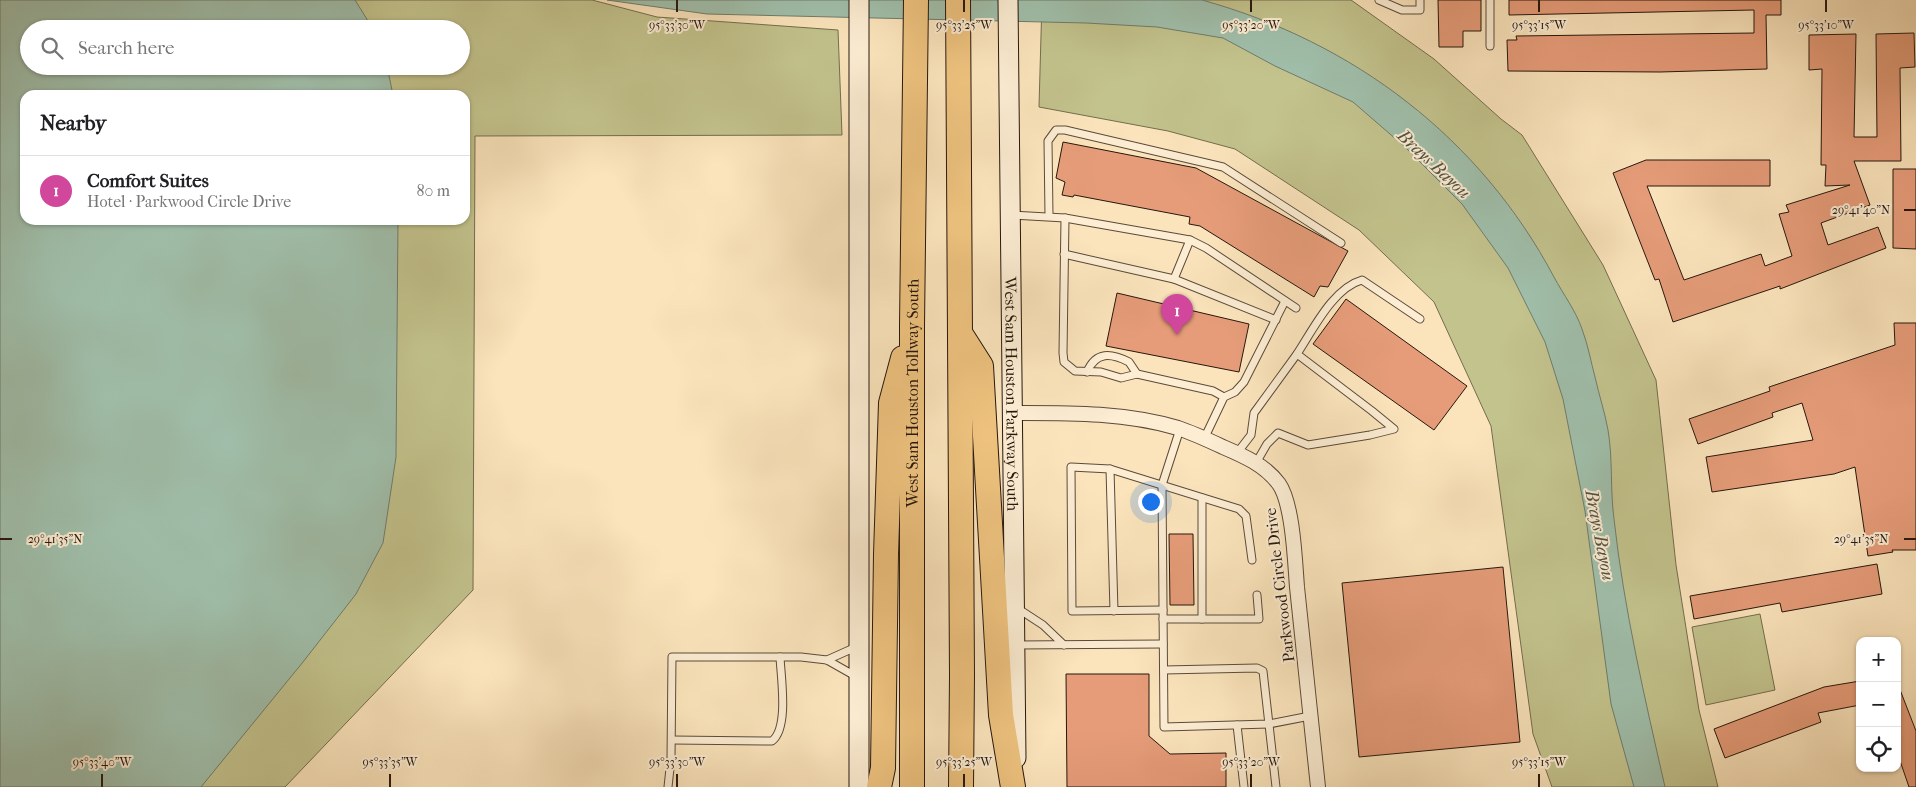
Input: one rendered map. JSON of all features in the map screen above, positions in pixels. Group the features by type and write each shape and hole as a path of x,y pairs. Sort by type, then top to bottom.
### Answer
{"highway":[{"name":"West Sam Houston Tollway South","path":"912,787 912,325 916,0"},
{"path":"958,0 961,787"},
{"path":"879,787 883,768 886,554 891,404 912,325"},
{"path":"960,333 981,366 1001,715 1013,787"}],"main road":[{"path":"858,787 859,0"},
{"name":"West Sam Houston Parkway South","path":"1008,0 1017,787"}],"street":[{"name":"Parkwood Circle Drive","path":"1012,414 1084,414 1125,417 1180,429 1256,463 1269,472 1280,485 1287,499 1318,787"}],"lane":[{"path":"1379,0 1402,10 1420,10 1420,0"},
{"path":"1490,0 1490,46"},
{"path":"1049,216 1048,141 1056,130 1065,130 1222,167 1341,243"},
{"path":"1010,215 1064,218 1190,240 1206,248 1296,308"},
{"path":"1064,218 1064,362 1075,371 1121,378 1137,374 1213,391 1224,397"},
{"path":"1174,279 1190,240"},
{"path":"1064,254 1174,279 1276,320"},
{"path":"1237,453 1252,435 1254,413 1336,296 1349,283 1362,280 1420,319"},
{"path":"1204,439 1224,397 1235,392 1244,382 1285,301"},
{"path":"1256,463 1267,444 1278,433 1308,445 1370,436 1394,429 1296,354"},
{"path":"1088,372 1092,361 1097,357 1106,356 1129,362 1137,374"},
{"path":"1180,429 1162,486 1164,727 1269,724 1310,716"},
{"path":"1163,610 1072,611 1070,467 1110,469 1239,509 1246,516 1252,560"},
{"path":"1110,469 1114,611"},
{"path":"1202,498 1202,619"},
{"path":"1163,619 1259,619 1257,595"},
{"path":"1015,607 1043,625 1064,645"},
{"path":"1015,645 1163,644"},
{"path":"827,660 859,645"},
{"path":"668,787 672,740 672,657 780,657 827,660 859,679"},
{"path":"672,740 772,741 778,736 782,725 780,657"},
{"path":"1164,670 1257,668 1263,671 1276,787"},
{"path":"1237,725 1244,787"}],"green space":[{"path":"0,0 592,0 657,17 838,30 842,135 475,136 473,590 285,787 0,787"},
{"path":"1042,0 1351,0 1434,59 1501,119 1522,135 1603,265 1656,380 1676,565 1699,710 1718,787 1552,787 1533,734 1491,426 1434,302 1359,230 1235,149 1168,131 1039,107"},
{"path":"1760,614 1775,690 1706,705 1692,627"}],"water":[{"path":"0,0 355,0 367,20 20,20 20,75 389,75 392,90 20,90 20,225 398,225 396,457 383,543 356,594 201,787 0,787"},
{"name":"Brays Bayou","path":"607,0 1202,0 1258,18 1311,41 1361,69 1407,102 1450,139 1489,181 1524,227 1573,309 1582,329 1608,430 1613,508 1623,587 1665,787 1634,787 1611,704 1585,511 1563,399 1545,342 1508,268 1462,204 1405,147 1353,102 1275,66 1223,38 1157,27 1086,23 707,14"}],"building":[{"path":"1438,0 1481,0 1481,31 1463,31 1463,47 1439,47"},
{"path":"1509,0 1781,0 1781,15 1766,15 1767,69 1660,72 1508,71 1507,40 1517,40 1516,36 1754,33 1754,10 1509,15"},
{"path":"1914,33 1915,67 1900,68 1901,161 1854,161 1870,205 1821,223 1828,245 1878,227 1886,248 1780,289 1780,286 1673,322 1659,279 1655,280 1613,173 1646,160 1770,160 1770,186 1647,186 1684,280 1761,254 1765,266 1792,256 1779,214 1789,212 1786,205 1850,185 1825,186 1826,165 1821,165 1822,69 1809,70 1809,35 1856,34 1854,137 1877,137 1876,34"},
{"path":"1063,142 1196,168 1348,251 1328,287 1320,286 1314,297 1200,226 1189,224 1190,217 1074,195 1073,197 1062,195 1065,182 1056,178"},
{"path":"1893,169 1916,169 1916,249 1893,248"},
{"path":"1117,293 1249,324 1239,372 1106,346"},
{"path":"1346,299 1467,386 1434,430 1313,344"},
{"path":"1894,323 1916,323 1916,550 1892,550 1893,552 1868,556 1855,467 1834,474 1712,492 1706,457 1813,440 1802,403 1772,413 1773,417 1698,444 1689,419 1770,391 1769,387 1895,345"},
{"path":"1169,534 1193,534 1194,605 1170,605"},
{"path":"1877,564 1882,594 1782,612 1780,603 1694,619 1690,596"},
{"path":"1503,567 1520,742 1359,757 1342,583"},
{"path":"1066,674 1149,674 1149,736 1170,754 1226,753 1226,787 1067,787"},
{"path":"1856,682 1856,706 1818,713 1821,722 1725,758 1714,729 1824,687"},
{"path":"1901,692 1916,731 1916,787 1909,787 1901,764"}],"place":[{"name":"Comfort Suites","path":"1177,335"}]}
